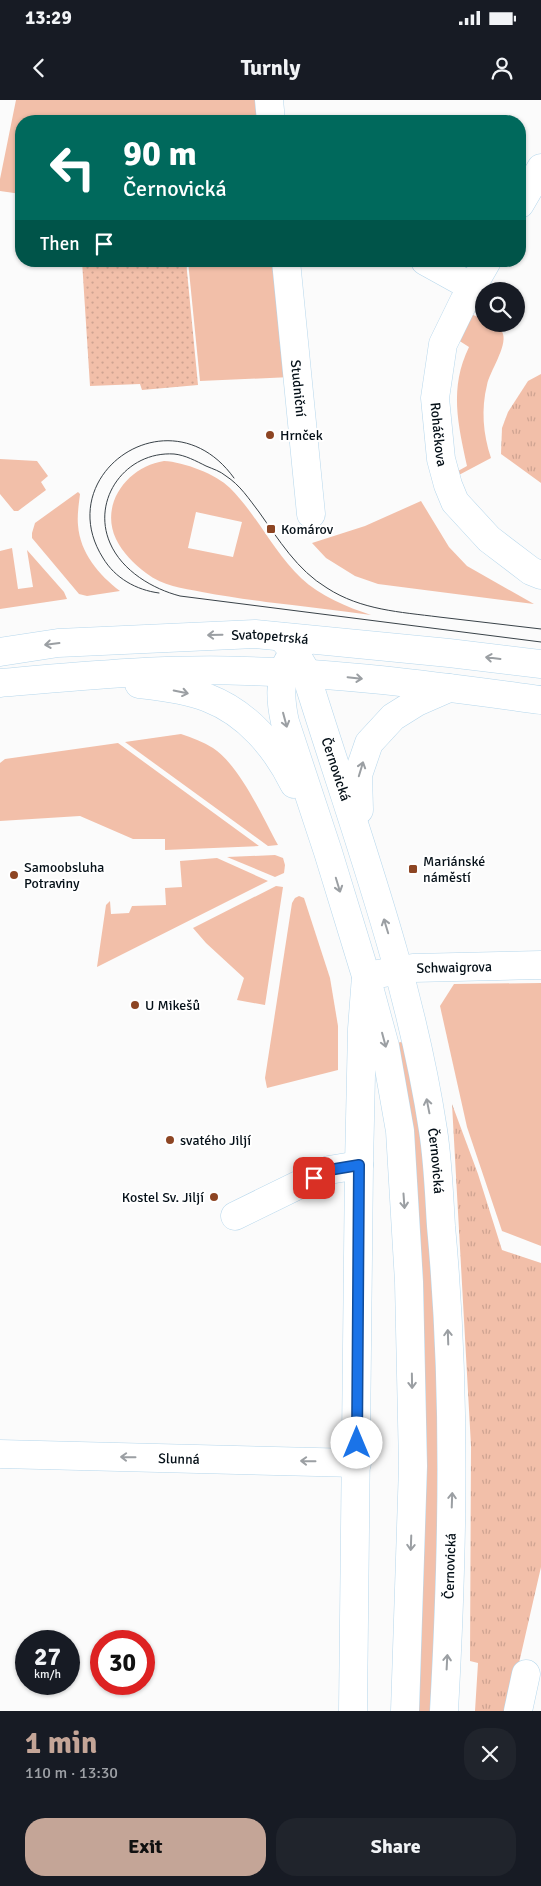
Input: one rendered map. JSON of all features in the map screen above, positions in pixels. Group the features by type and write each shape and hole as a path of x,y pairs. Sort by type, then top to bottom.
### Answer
{"main road":[{"path":"269,100 270,115"},
{"path":"526,194 541,168"},
{"name":"Studniční","path":"287,267 311,514"},
{"path":"436,267 472,287"},
{"name":"Roháčkova","path":"484,267 443,344 435,398 443,470 455,502 489,539 531,571 541,574"},
{"name":"Svatopetrská","path":"0,652 58,643 255,634 295,655 450,688 541,700"},
{"name":"Svatopetrská","path":"0,683 63,677 202,670 295,655 449,653 541,664"},
{"path":"295,655 281,687 280,701 366,976 385,1046 400,1131 409,1282 413,1466 405,1711"},
{"name":"Černovická","path":"295,655 359,834 399,969 416,1038 433,1132 446,1283 453,1467 448,1650 444,1711"},
{"path":"63,677 152,685 207,698 231,710 253,726 283,762 328,852"},
{"path":"359,834 358,775 369,743 393,717 417,702 450,688"},
{"name":"Schwaigrova","path":"366,976 399,969 541,964"},
{"path":"353,1711 359,1165 362,1029 366,976"},
{"path":"235,1216 329,1170 359,1165"},
{"name":"Slunná","path":"0,1454 357,1462"},
{"path":"518,1711 526,1674"}],"green space":[{"path":"16,100 255,100 256,115 15,115 15,193 0,191 0,179"},
{"path":"82,267 187,267 198,385 142,390 140,384 90,386"},
{"path":"189,267 282,267 291,377 200,381"},
{"path":"469,313 475,316 475,332 502,332 504,339 489,379 484,403 486,440 491,458 457,476 458,471 467,466 458,421 457,392 463,362 469,347 458,340"},
{"path":"541,374 541,483 501,454 502,428 508,412 528,381"},
{"path":"0,459 37,461 48,476 41,482 46,490 18,511 14,511 0,494"},
{"path":"164,461 172,462 199,470 217,478 240,499 282,556 301,578 334,600 371,615 266,602 180,588 166,584 146,573 129,558 116,539 112,526 111,512 120,488 139,470 151,464","holes":["196,512 242,522 233,557 188,548"]},
{"path":"78,492 80,494 78,525 82,545 98,570 120,591 87,596 79,594 32,538 35,523"},
{"path":"421,501 449,547 467,566 534,604 378,584 355,576 326,558 312,543 365,526"},
{"path":"12,548 18,589 33,587 27,550 64,592 67,599 0,609 0,551"},
{"path":"181,734 198,740 223,756 250,792 278,845 268,846 125,742"},
{"path":"118,743 259,846 165,850 165,839 133,839 80,816 0,821 0,763 5,759"},
{"path":"275,855 283,858 285,865 284,873 275,877 227,857"},
{"path":"217,858 268,881 97,967 106,905 110,901 111,914 129,913 132,906 166,905 165,888 182,887 180,861"},
{"path":"276,886 283,887 265,1005 237,1000 244,978 206,943 193,928"},
{"path":"299,896 304,898 330,978 338,1026 338,1070 267,1088 265,1078 292,903"},
{"path":"541,983 541,1246 502,1231 467,1127 440,1006 454,984"},
{"path":"400,1042 404,1043 406,1047 423,1152 433,1289 438,1402 438,1522 432,1711 417,1711 397,1044"},
{"path":"452,1104 478,1174 502,1250 541,1263 541,1567 508,1711 475,1711 478,1663 470,1661 471,1446"}],"tram line":[{"path":"159,593 142,589 127,582 103,558 91,527 92,498 105,473 125,454 151,442 180,442 208,453 234,478"},
{"path":"541,629 381,609 367,606 340,595 316,581 298,563 281,544 248,497 236,484 219,471 190,458 174,454 157,455 141,460 128,469 117,481 109,495 105,510 105,526 115,553 139,577 149,584 170,593 180,596 541,642"}],"place":[{"name":"Hrnček","path":"270,435"},
{"name":"Komárov","path":"271,529"},
{"name":"Mariánské náměstí","path":"413,869"},
{"name":"Samoobsluha Potraviny","path":"14,875"},
{"name":"U Mikešů","path":"135,1005"},
{"name":"svatého Jiljí","path":"170,1140"},
{"name":"Kostel Sv. Jiljí","path":"214,1197"}],"route":[{"path":"314,1178 329,1170 359,1165 357,1443"}]}
